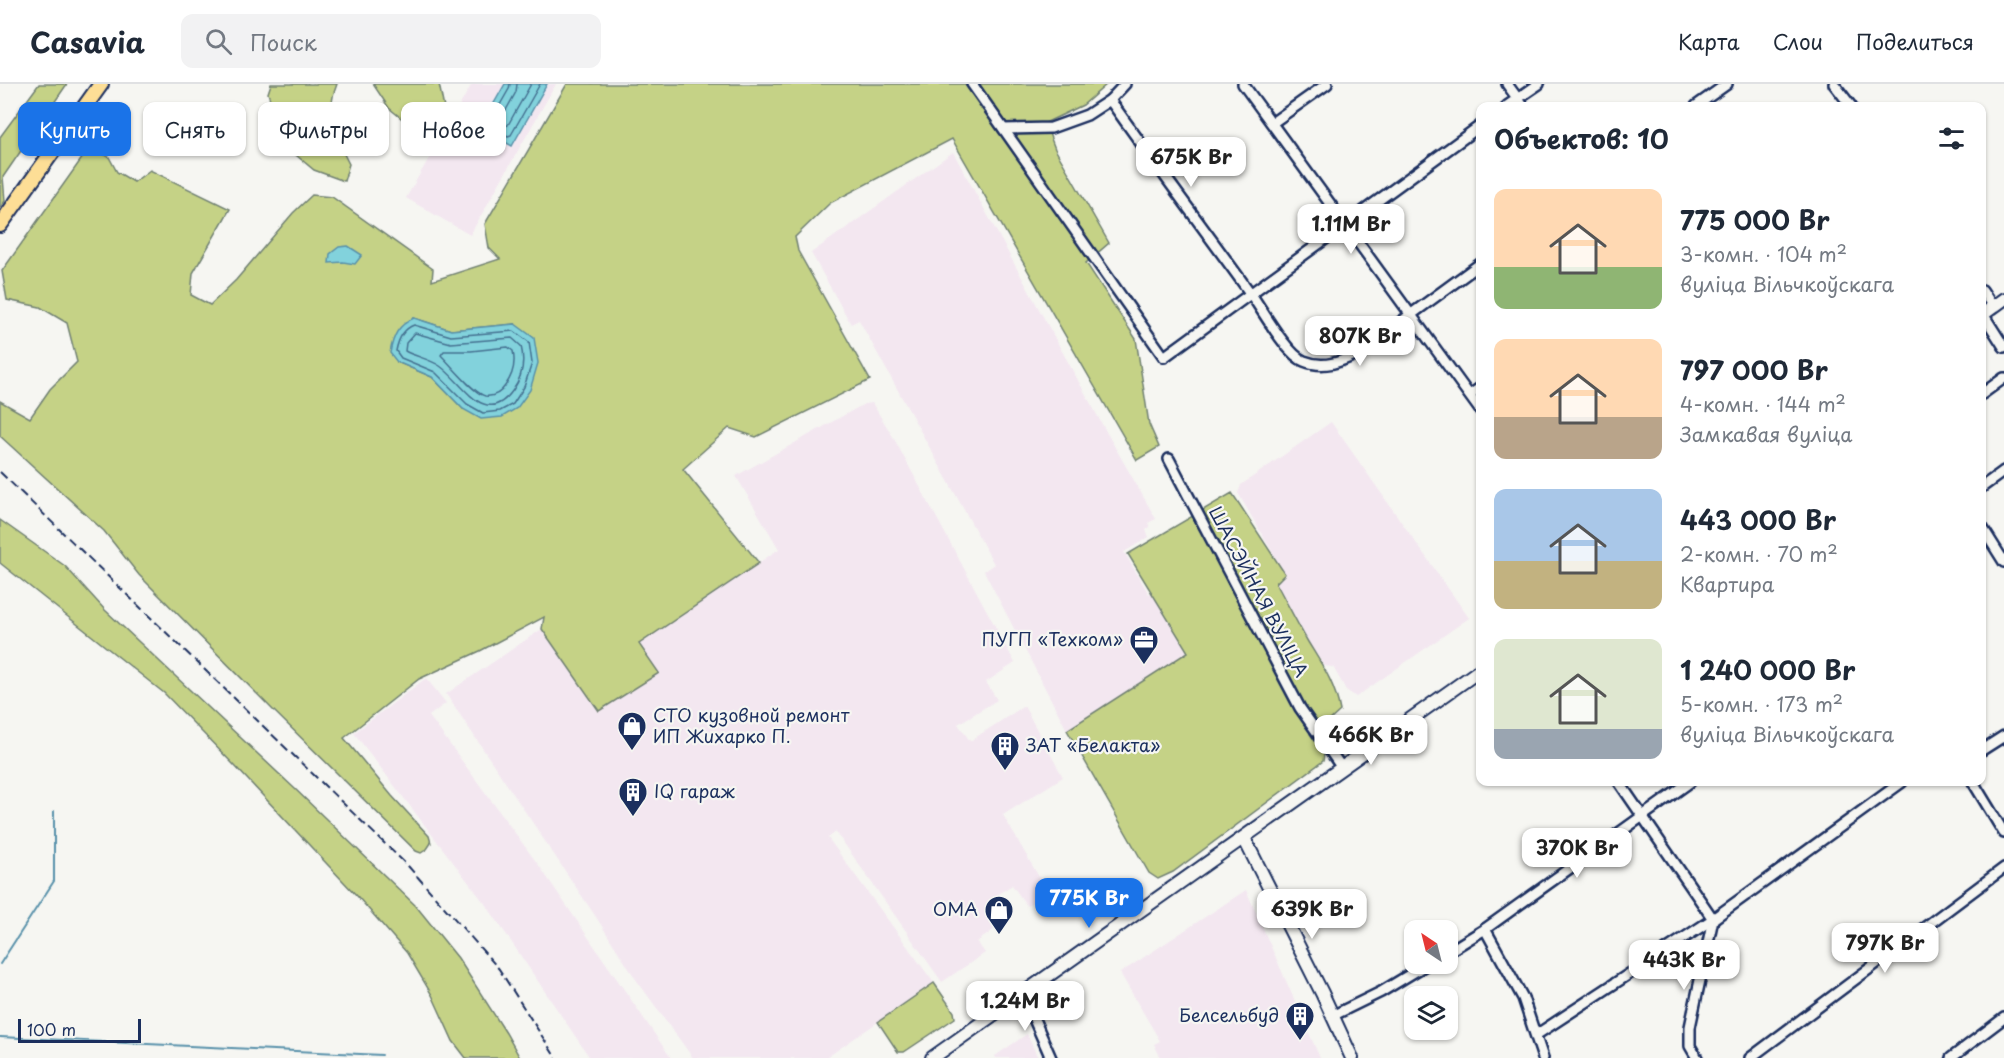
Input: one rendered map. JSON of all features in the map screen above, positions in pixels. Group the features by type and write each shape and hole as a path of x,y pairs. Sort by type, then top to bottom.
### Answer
{"main road":[{"path":"0,225 100,84"},
{"path":"1986,312 2004,299"},
{"path":"932,1058 1476,673"},
{"path":"1244,838 1352,1058"}],"street":[{"path":"972,84 1164,357 1476,129"},
{"path":"1004,129 1051,128 1086,115 1110,100 1125,84"},
{"path":"1243,84 1476,404"},
{"path":"1272,123 1327,84"},
{"path":"1507,84 1519,102"},
{"path":"1521,102 1539,84"},
{"path":"1702,102 1727,84"},
{"path":"1834,84 1848,102"},
{"path":"1110,100 1292,354 1304,361 1321,364 1338,363 1357,354 1476,267"},
{"path":"1986,312 2004,346"},
{"path":"1986,391 2004,378"},
{"path":"1470,395 1476,391"},
{"name":"ШАСЭЙНАЯ ВУЛІЦА","path":"1169,459 1300,708 1342,768"},
{"path":"1986,484 2004,471"},
{"path":"1986,533 2004,562"},
{"path":"1986,747 2004,736"},
{"path":"1622,786 1713,919 1690,1027 1690,1046 1697,1058"},
{"path":"1458,946 1485,929 1684,786"},
{"path":"1536,1035 1713,919 1896,786"},
{"path":"1975,786 2004,833"},
{"path":"1749,1058 2004,868"},
{"path":"1485,929 1523,998 1543,1058"},
{"path":"1332,1016 1381,992 1411,974"},
{"path":"1023,994 1052,1058"},
{"path":"1951,1058 2004,1018"}],"shaded area":[{"path":"472,84 556,84 470,235 406,198 430,156 506,156 506,102 462,102"},
{"path":"953,152 1156,519 1148,523 1150,527 1146,530 1149,537 1124,552 1149,594 1152,592 1188,652 1067,730 984,571 994,564 859,320 851,324 811,253"},
{"path":"872,403 892,435 1015,663 986,682 997,700 958,724 970,741 1024,706 1063,777 1003,815 1047,891 1027,906 1012,885 997,895 1005,906 1000,910 1007,920 977,942 985,953 942,982 836,832 828,838 934,983 826,1058 693,1058 635,978 446,694 542,629 599,711 658,673 639,644 779,549 736,476 864,404"},
{"path":"1331,422 1469,618 1356,697 1346,690 1333,667 1324,666 1309,643 1276,583 1285,574 1238,493 1241,485"},
{"path":"426,678 446,703 429,716 540,867 671,1058 590,1058 489,909 354,733"},
{"path":"1246,890 1320,1058 1161,1058 1154,1044 1160,1041 1120,973"},
{"path":"1027,1034 1038,1058 996,1058 995,1056"}],"green space":[{"path":"39,84 67,84 55,102 26,102"},
{"path":"271,84 337,84 332,102 271,102 268,93"},
{"path":"373,84 439,84 443,102 401,102 401,118 389,108 389,102 385,102"},
{"path":"567,84 1107,84 1083,105 1045,123 1055,149 1109,243 1086,263 1136,339 1149,424 1159,447 1137,460 952,139 830,203 795,237 798,251 870,380 756,437 729,428 683,469 759,563 639,644 659,673 599,711 542,629 544,617 480,651 419,679 344,738 429,836 431,843 421,853 416,851 139,575 104,531 0,436 0,401 30,418 50,389 77,362 67,323 40,307 7,300 2,271 84,156 107,156 117,172 134,182 150,170 230,209 193,273 191,295 210,305 236,280 293,213 312,195 332,197 433,269 432,281 500,259 489,248 485,224","holes":["414,318 451,330 515,324 463,409 432,377 397,362"]},
{"path":"18,113 18,155 3,177 5,201 0,208 0,137"},
{"path":"297,156 345,156 349,164 344,181 314,170"},
{"path":"1232,493 1285,574 1276,583 1327,675 1340,711 1310,734 1324,754 1323,761 1173,872 1158,879 1149,873 1067,730 1188,652 1128,554"},
{"path":"0,520 65,566 105,610 416,906 458,958 520,1058 466,1058 453,1041 432,995 407,953 358,897 234,765 164,693 0,563"},
{"path":"934,983 954,1012 955,1018 904,1052 898,1052 878,1022"}],"water":[{"path":"505,84 547,84 512,146 506,143 506,102 495,102"},
{"path":"348,246 362,255 355,264 329,263 330,254 339,247"},
{"path":"414,318 451,330 515,324 534,338 538,363 530,390 517,408 502,417 481,419 463,409 432,377 397,362 390,353 393,341 400,328"}],"waterway":[{"path":"0,964 54,881 54,811"},
{"path":"0,1037 382,1055"}],"railway":[{"path":"0,472 408,866 499,969 556,1058"}],"place":[{"name":"ПУГП «Техком»","path":"1144,666"},
{"name":"СТО кузовной ремонт ИП Жихарко П.","path":"632,752"},
{"name":"ЗАТ «Белакта»","path":"1005,772"},
{"name":"IQ гараж","path":"633,818"},
{"name":"ОМА","path":"999,936"},
{"name":"Белсельбуд","path":"1300,1042"}]}
